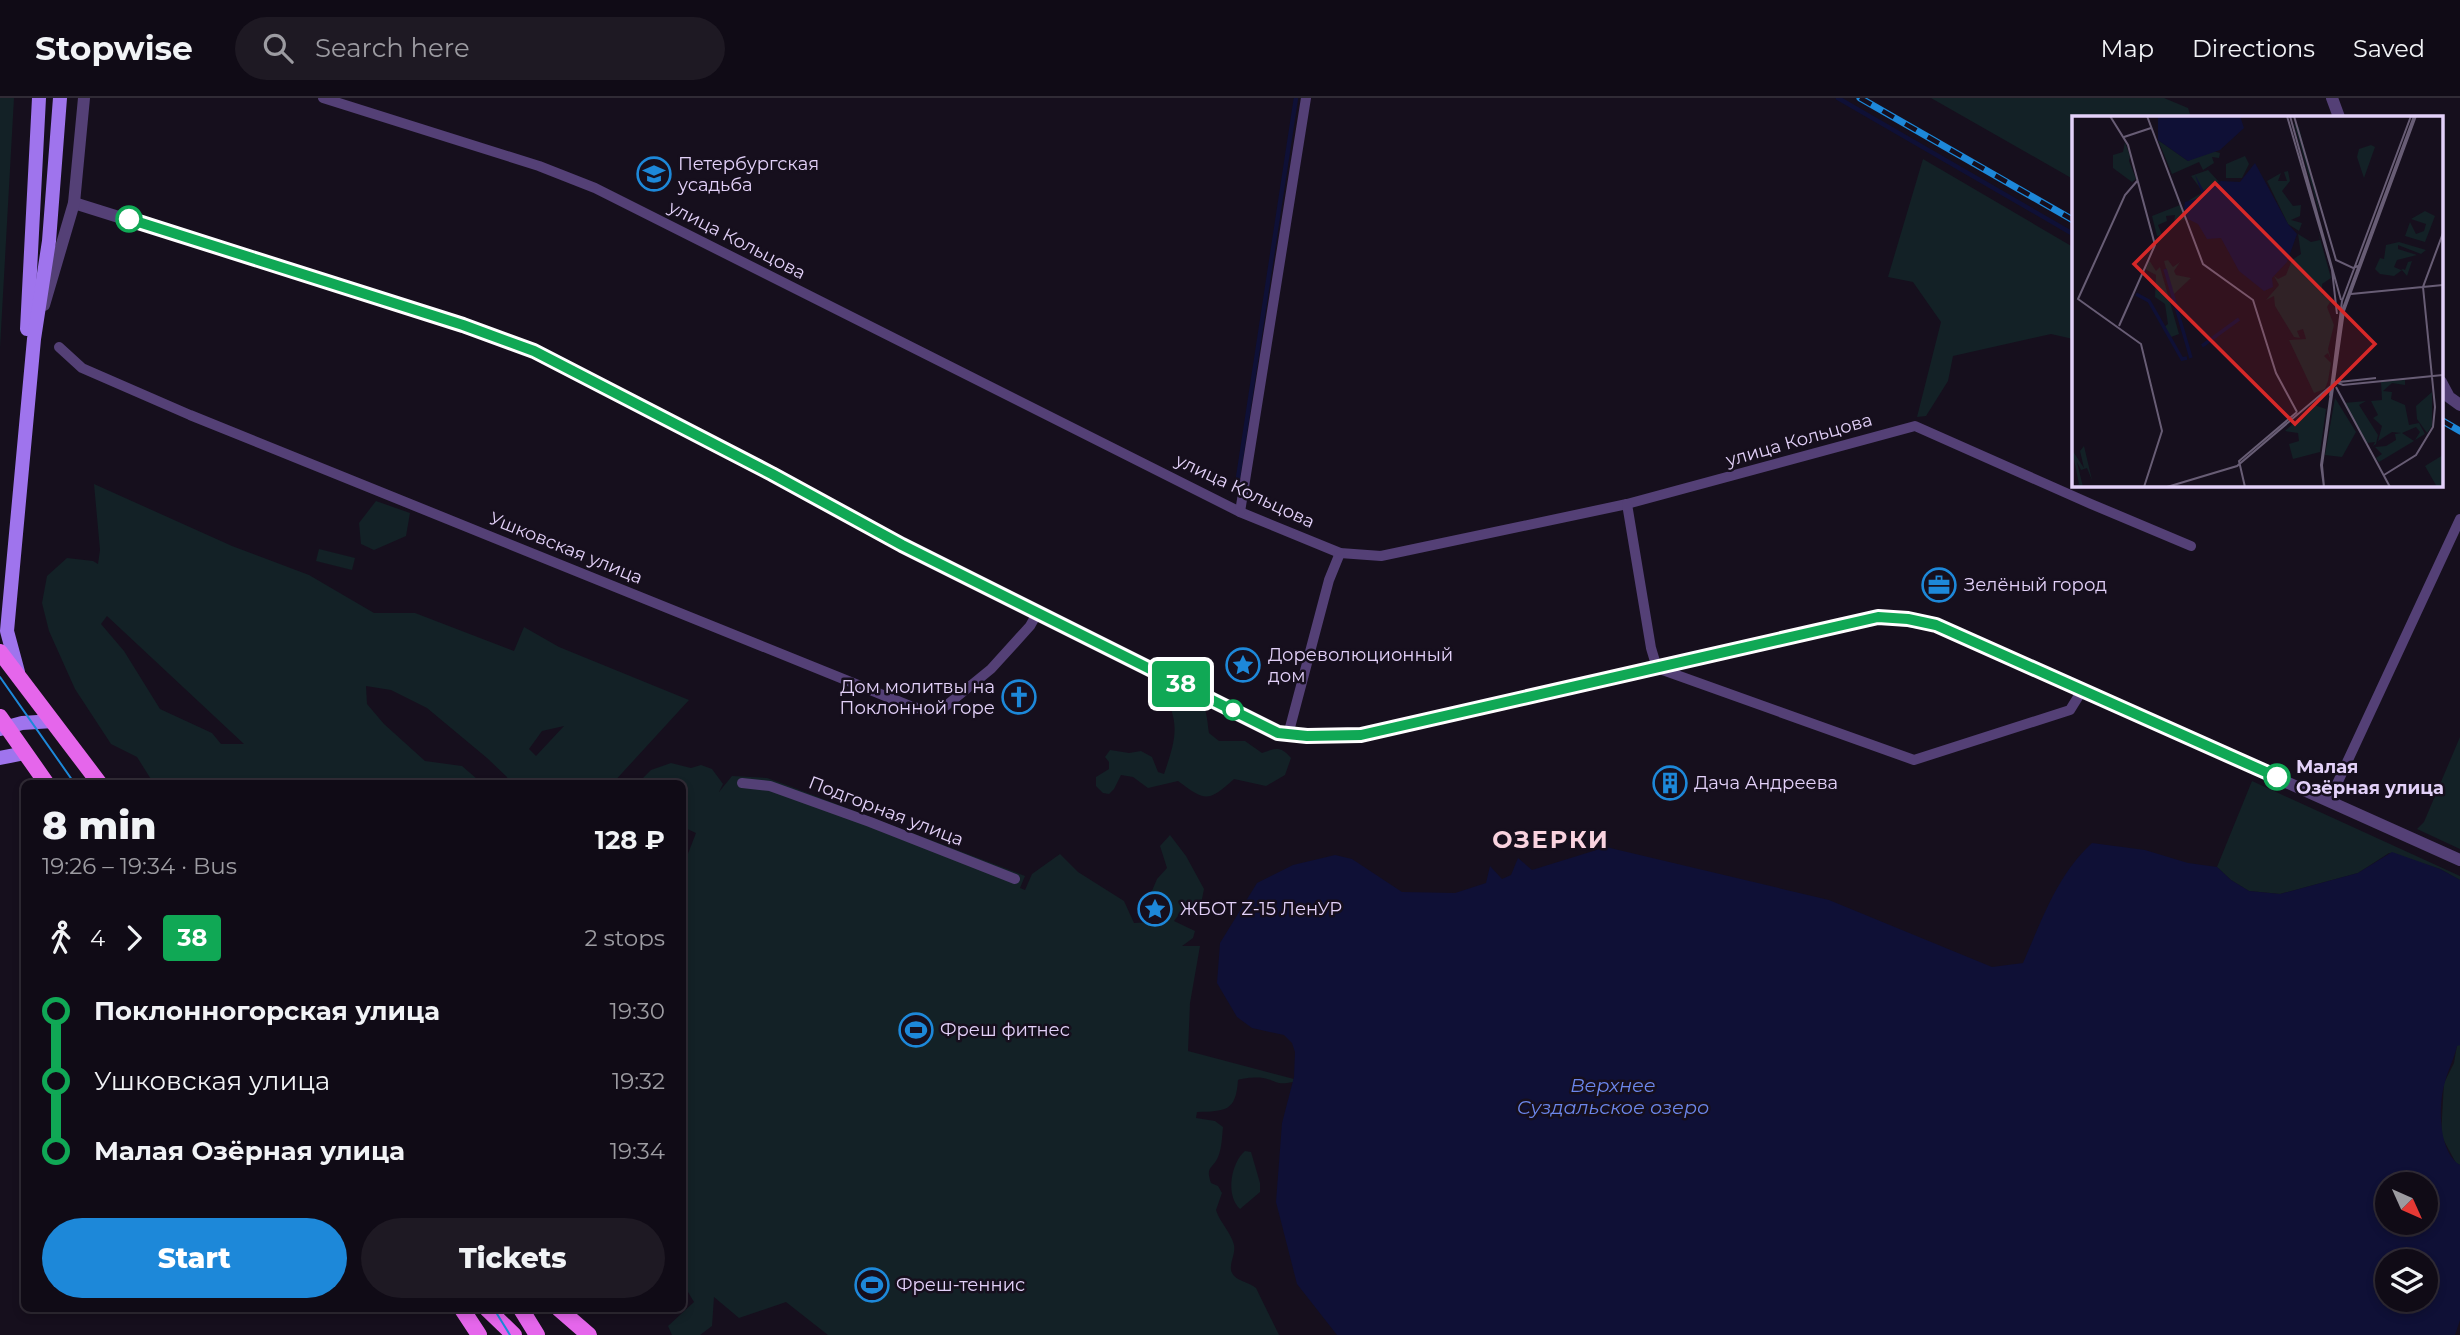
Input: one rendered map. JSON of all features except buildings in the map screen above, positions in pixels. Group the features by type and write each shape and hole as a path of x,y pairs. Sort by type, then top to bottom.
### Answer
{"main road":[{"path":"0,594 4,588 12,518 27,335 39,98"},
{"path":"20,676 10,650 7,631 34,339 49,241 60,98"},
{"path":"0,652 97,780"},
{"path":"0,664 20,676"},
{"path":"2,724 53,722"},
{"path":"2,724 44,780"},
{"path":"0,758 25,753"},
{"path":"464,1312 480,1335"},
{"path":"490,1312 514,1335"},
{"path":"523,1312 537,1335"},
{"path":"562,1312 589,1335"}],"street":[{"path":"34,339 74,203 83,98"},
{"name":"улица Кольцова","path":"323,98 539,166 595,188 1240,512 1340,553 1381,556 1627,504 1915,426 2191,546"},
{"path":"1240,512 1306,98"},
{"path":"2332,98 2339,116"},
{"path":"74,203 463,325 534,351 772,474 902,545 1278,733 1361,735 1878,617 1908,619 1936,625 2083,689 2460,860"},
{"name":"Ушковская улица","path":"59,346 82,368 190,415 910,706 926,710 942,709 991,669 1030,626 1038,612"},
{"path":"2442,383 2455,401"},
{"path":"1627,504 1651,648 1657,668"},
{"path":"2329,801 2460,519"},
{"path":"1288,735 1329,580 1340,553"},
{"path":"1657,668 1913,760 2070,710 2083,689"},
{"name":"Подгорная улица","path":"742,783 770,786 870,821 1015,879"}],"shaded area":[{"path":"0,98 14,98 0,348"},
{"path":"1931,98 2164,98 2188,108 2191,116 2072,116 2072,178"},
{"path":"1923,159 2072,246 2072,339 2051,334 1953,356 1948,381 1926,416 1917,417 1941,322 1913,282 1888,277"},
{"path":"94,484 232,546 309,575 374,613 415,613 514,651 524,627 559,647 689,700 616,780 508,780 487,758 427,708 391,690 366,686 367,704 384,724 425,761 462,766 477,780 151,780 137,757 111,744 75,689 49,631 42,603 47,576 67,558 98,564 100,550","holes":["107,616 244,744 221,744 212,733 160,709 124,651 101,624","564,726 536,756 529,749 542,731"]},
{"path":"376,501 410,513 406,536 374,550 361,544 359,523"},
{"path":"319,549 355,558 352,570 316,561"},
{"path":"1174,690 1202,704 1209,733 1219,741 1245,741 1262,753 1274,749 1284,751 1291,758 1285,775 1266,786 1234,779 1218,792 1201,796 1178,781 1148,788 1133,777 1121,775 1109,794 1103,793 1096,786 1096,777 1109,769 1109,762 1105,757 1110,750 1129,753 1141,751 1152,757 1158,772 1164,774 1173,746 1175,728 1167,700"},
{"path":"2460,737 2460,849 2417,829 2424,822"},
{"name":"Фреш фитнес","path":"671,763 691,768 701,765 712,769 723,784 719,792 732,776 767,778 1025,876 1020,888 1025,890 1032,874 1060,854 1078,872 1124,901 1134,923 1152,922 1159,913 1149,898 1157,879 1167,868 1160,846 1170,835 1186,856 1204,889 1201,904 1194,910 1181,912 1174,921 1195,931 1193,938 1182,946 1200,946 1190,1003 1188,1051 1294,1079 1293,1082 1283,1083 1260,1078 1238,1080 1232,1104 1222,1110 1197,1112 1196,1118 1215,1121 1223,1127 1219,1153 1209,1173 1211,1183 1218,1186 1222,1193 1216,1210 1234,1245 1231,1270 1236,1278 1256,1288 1279,1335 828,1335 786,1302 739,1318 714,1297 712,1326 700,1335 672,1335 668,1326 694,1302 686,1289 686,859 696,833 686,828 686,780 641,780 651,770"},
{"path":"2252,781 2460,876 2460,880 2440,869 2389,853 2358,873 2280,894 2249,891 2217,867"},
{"path":"2457,1045 2460,1045 2460,1165 2456,1163 2441,1135 2444,1083 2454,1063"},
{"path":"1245,1151 1251,1152 1260,1192 1240,1209 1232,1196 1231,1188 1236,1163"}],"water":[{"name":"Верхнее Суздальское озеро","path":"2092,843 2145,850 2188,863 2217,867 2249,891 2280,894 2358,873 2392,852 2440,869 2460,880 2460,1045 2457,1046 2445,1082 2441,1102 2442,1127 2447,1150 2460,1165 2460,1320 2455,1335 1337,1335 1297,1284 1276,1202 1282,1123 1294,1077 1295,1052 1292,1043 1284,1035 1252,1028 1237,1017 1217,983 1220,943 1257,883 1293,865 1335,855 1352,859 1402,892 1455,893 1486,883 1490,866 1502,879 1511,875 1518,858 1532,870 1606,847 1829,900 1992,967 2023,963 2069,869"}],"waterway":[{"path":"1238,478 1296,98"},
{"path":"1838,98 2072,233"}],"tram line":[{"path":"0,677 72,780"},
{"path":"496,1312 510,1335"}],"railway":[{"path":"1860,98 2072,219"},
{"path":"2442,421 2460,431"}],"bus line":[{"name":"38","path":"129,219 463,325 534,351 772,474 902,545 1278,733 1307,736 1361,735 1878,617 1908,619 1936,625 2277,777"}],"place":[{"name":"Петербургская усадьба","path":"654,174"},
{"name":"Зелёный город","path":"1939,585"},
{"name":"Дореволюционный дом","path":"1243,665"},
{"name":"Дом молитвы на Поклонной горе","path":"1019,697"},
{"name":"Малая Озёрная улица","path":"2277,777"},
{"name":"Дача Андреева","path":"1670,783"},
{"name":"ЖБОТ Z-15 ЛенУР","path":"1155,909"},
{"name":"Фреш фитнес","path":"916,1030"},
{"name":"Фреш-теннис","path":"872,1285"}],"district":[{"name":"ОЗЕРКИ","path":"1551,839"}]}
